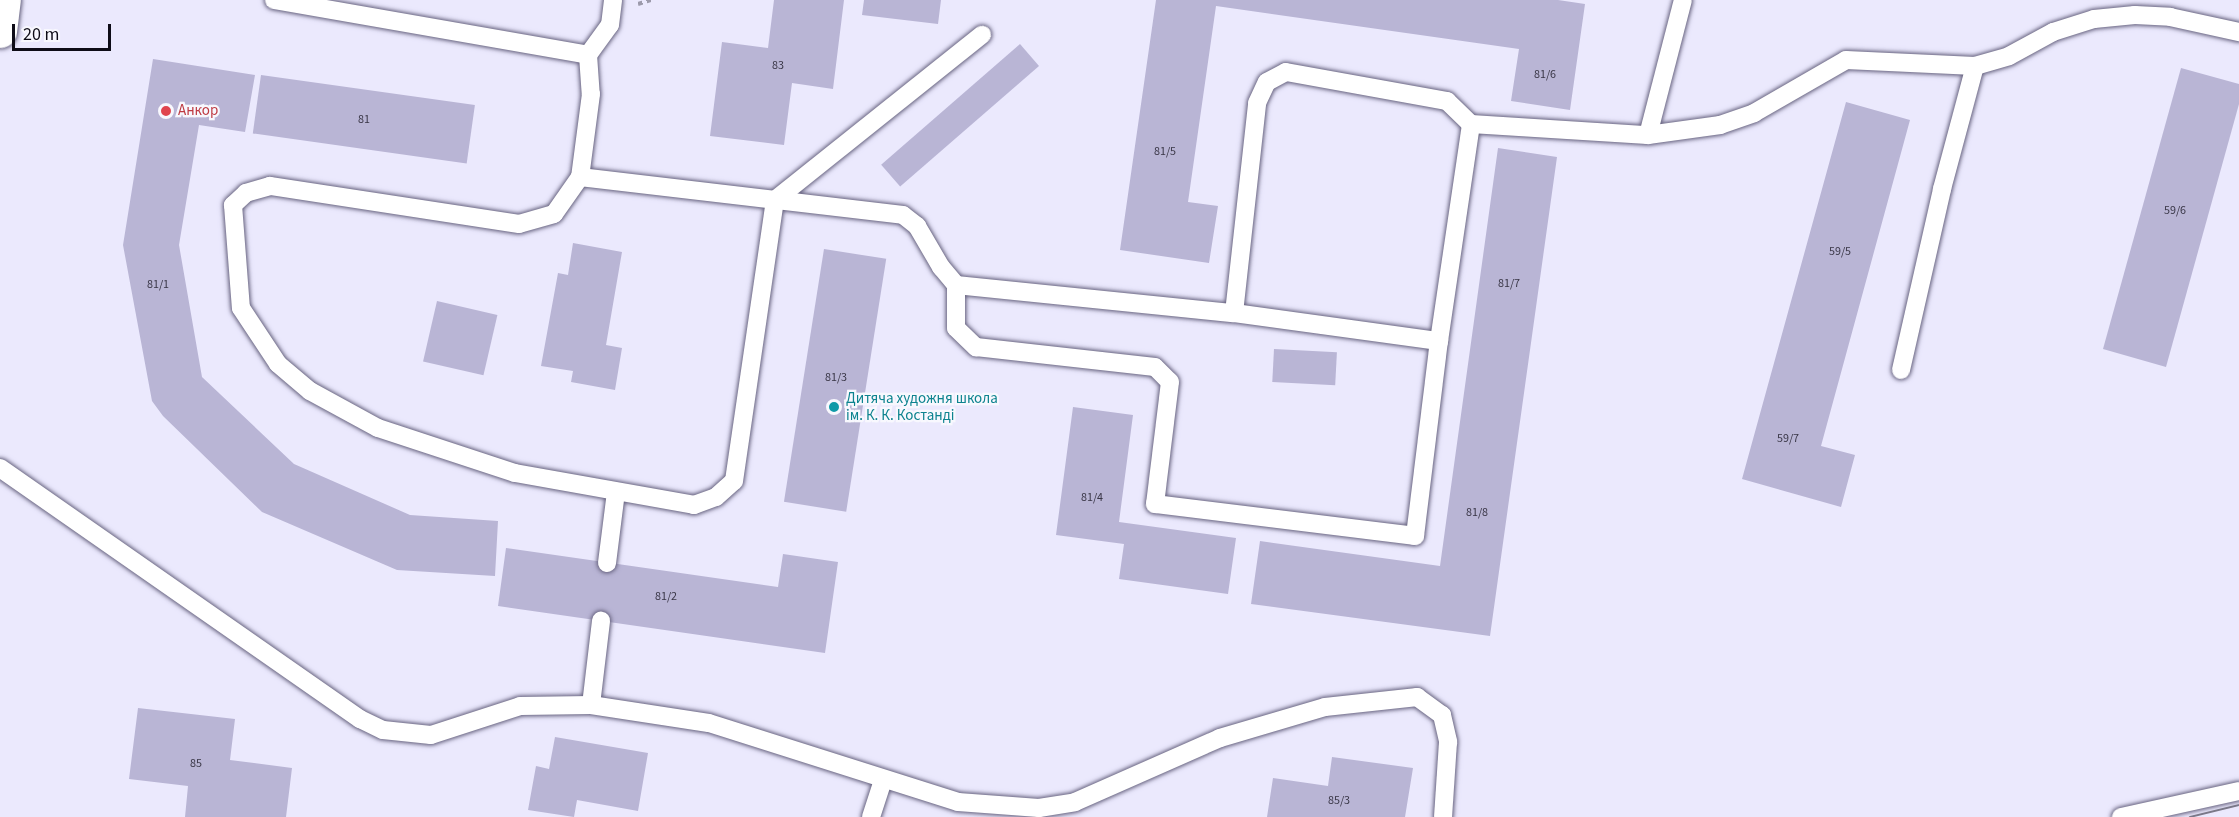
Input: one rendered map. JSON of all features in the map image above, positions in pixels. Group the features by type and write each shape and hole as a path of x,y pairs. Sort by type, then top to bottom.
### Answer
{"street":[{"path":"0,31 4,0"}],"lane":[{"path":"614,0 610,25 588,55 591,94 580,177 554,214 519,224 270,186 246,193 233,205 241,308 278,364 310,391 378,428 514,473 694,506 716,497 734,481 775,200 982,35"},
{"path":"1648,135 1683,0"},
{"path":"284,1 588,55"},
{"path":"1234,313 1257,103 1267,82 1286,72 1447,101 1471,124 1648,135 1720,125 1754,113 1846,60 1976,66 2009,56 2053,32 2094,19 2135,15 2170,17 2239,32"},
{"path":"1901,370 1942,189 1976,66"},
{"path":"580,177 903,215 917,226 941,267 956,285 956,327 976,347 1155,367 1170,382 1155,504 1415,536 1438,341 1471,124"},
{"path":"956,285 1234,313 1438,341"},
{"path":"0,468 360,719 383,730 431,735 520,705 591,705 709,723 958,802 1039,808 1075,802 1231,735 1325,707 1417,697 1442,716 1448,742 1443,817"},
{"path":"607,562 616,492"},
{"path":"591,705 601,621"},
{"path":"871,817 883,779"},
{"path":"2121,817 2239,790"}],"building":[{"path":"774,0 844,0 833,89 792,83 784,145 710,136 722,42 768,48"},
{"path":"864,0 941,0 938,24 862,15"},
{"path":"1156,0 1558,0 1585,4 1570,110 1511,101 1519,49 1216,6 1188,202 1218,206 1209,263 1120,250"},
{"path":"1020,44 1039,66 900,187 881,165"},
{"path":"153,59 255,75 245,132 199,125 179,245 202,377 294,464 410,515 498,521 495,576 397,570 262,512 163,416 152,401 123,245"},
{"path":"2181,68 2239,84 2239,104 2166,367 2103,349"},
{"path":"261,75 475,105 467,163 253,133"},
{"path":"1846,102 1910,120 1821,446 1855,455 1841,507 1742,479"},
{"path":"1498,148 1557,157 1490,636 1251,604 1260,541 1440,566"},
{"path":"573,243 622,252 606,345 622,348 615,390 571,382 573,371 541,366 558,273 568,275"},
{"path":"824,249 886,259 846,512 784,502"},
{"path":"437,301 497,315 483,375 423,361"},
{"path":"1274,349 1337,352 1335,385 1272,382"},
{"path":"1073,407 1133,415 1119,522 1236,538 1228,594 1119,579 1124,544 1056,535"},
{"path":"506,548 778,587 783,554 838,562 825,653 498,606"},
{"path":"138,708 235,719 230,760 292,768 286,817 185,817 188,786 129,779"},
{"path":"555,737 648,753 638,811 577,800 574,817 528,810 536,766 549,769"},
{"path":"1332,757 1413,768 1405,817 1267,817 1273,778 1328,786"}],"tram line":[{"path":"2190,817 2239,805"}],"place":[{"name":"Анкор","path":"166,111"},
{"name":"Дитяча художня школа ім. К. К. Костанді","path":"834,407"}]}
